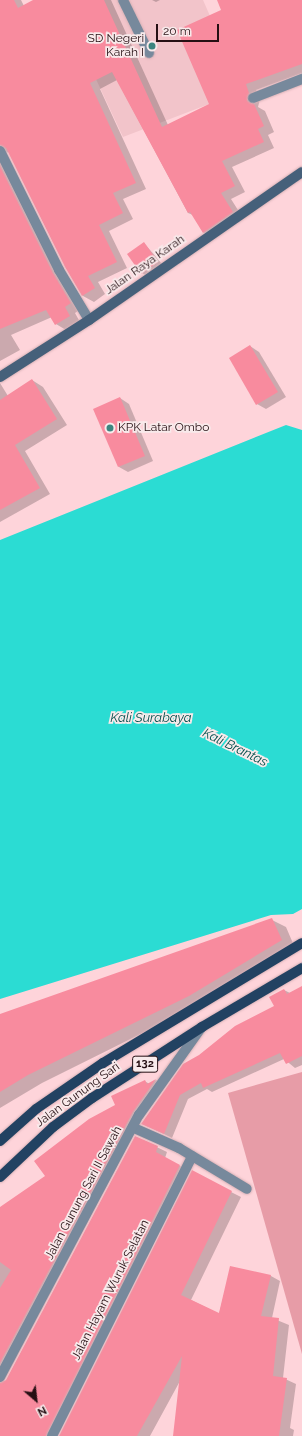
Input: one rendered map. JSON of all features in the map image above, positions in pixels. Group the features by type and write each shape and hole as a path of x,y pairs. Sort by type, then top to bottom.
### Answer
{"main road":[{"name":"Jalan Raya Karah","path":"0,377 88,320 302,172"},
{"name":"Jalan Gunung Sari","path":"0,1141 36,1109 103,1063 302,942"},
{"name":"Jalan Gunung Sari","path":"0,1177 64,1119 202,1027 302,968"}],"street":[{"path":"123,0 149,53"},
{"path":"253,98 302,79"},
{"path":"0,151 59,270 88,320"},
{"name":"Jalan Gunung Sari II Sawah","path":"0,1377 146,1103 202,1027"},
{"path":"134,1128 179,1148 247,1189"},
{"name":"Jalan Hayam Wuruk Selatan","path":"52,1436 192,1156"}],"shaded area":[{"name":"SD Negeri Karah I","path":"59,0 203,0 243,91 123,137"},
{"path":"302,1072 302,1354 228,1093"}],"water":[{"name":"Kali Surabaya","path":"286,425 302,430 302,909 293,914 271,915 0,999 0,540"}],"building":[{"path":"0,0 14,0 18,8 33,0 104,0 162,127 209,104 177,30 221,10 217,0 302,0 302,64 246,84 249,93 247,101 254,104 264,126 258,129 264,142 222,161 235,186 221,193 233,212 203,233 190,212 188,213 112,72 90,83 136,183 113,193 123,213 99,225 117,262 88,276 95,288 82,296 65,267 6,148 0,145"},
{"path":"0,166 53,273 71,303 65,307 70,316 55,325 46,310 0,329"},
{"path":"144,242 158,262 141,274 127,254"},
{"path":"250,345 278,392 256,405 229,358"},
{"path":"32,379 57,419 15,445 40,488 0,510 0,400"},
{"path":"120,397 145,456 118,467 93,409"},
{"path":"272,918 282,940 189,996 28,1075 0,1092 0,1014"},
{"path":"302,986 302,1056 286,1064 280,1053 203,1088 201,1083 180,1095 164,1134 141,1124 183,1064 199,1055 235,1026 274,1006 269,997 284,989 287,994"},
{"path":"156,1079 133,1112 0,1363 0,1288 11,1270 0,1262 0,1207 45,1176 34,1161 89,1119 115,1105 111,1096 145,1080 147,1084"},
{"path":"135,1136 158,1146 156,1152 180,1165 46,1436 0,1436 0,1383 6,1380"},
{"path":"192,1170 232,1191 181,1295 219,1313 230,1266 271,1275 261,1316 279,1318 273,1376 287,1378 279,1436 173,1436 182,1356 137,1436 59,1436"}],"place":[{"name":"SD Negeri Karah I","path":"152,46"},
{"name":"KPK Latar Ombo","path":"110,428"}],"water label":[{"name":"Kali Brantas","path":"235,748"}]}
